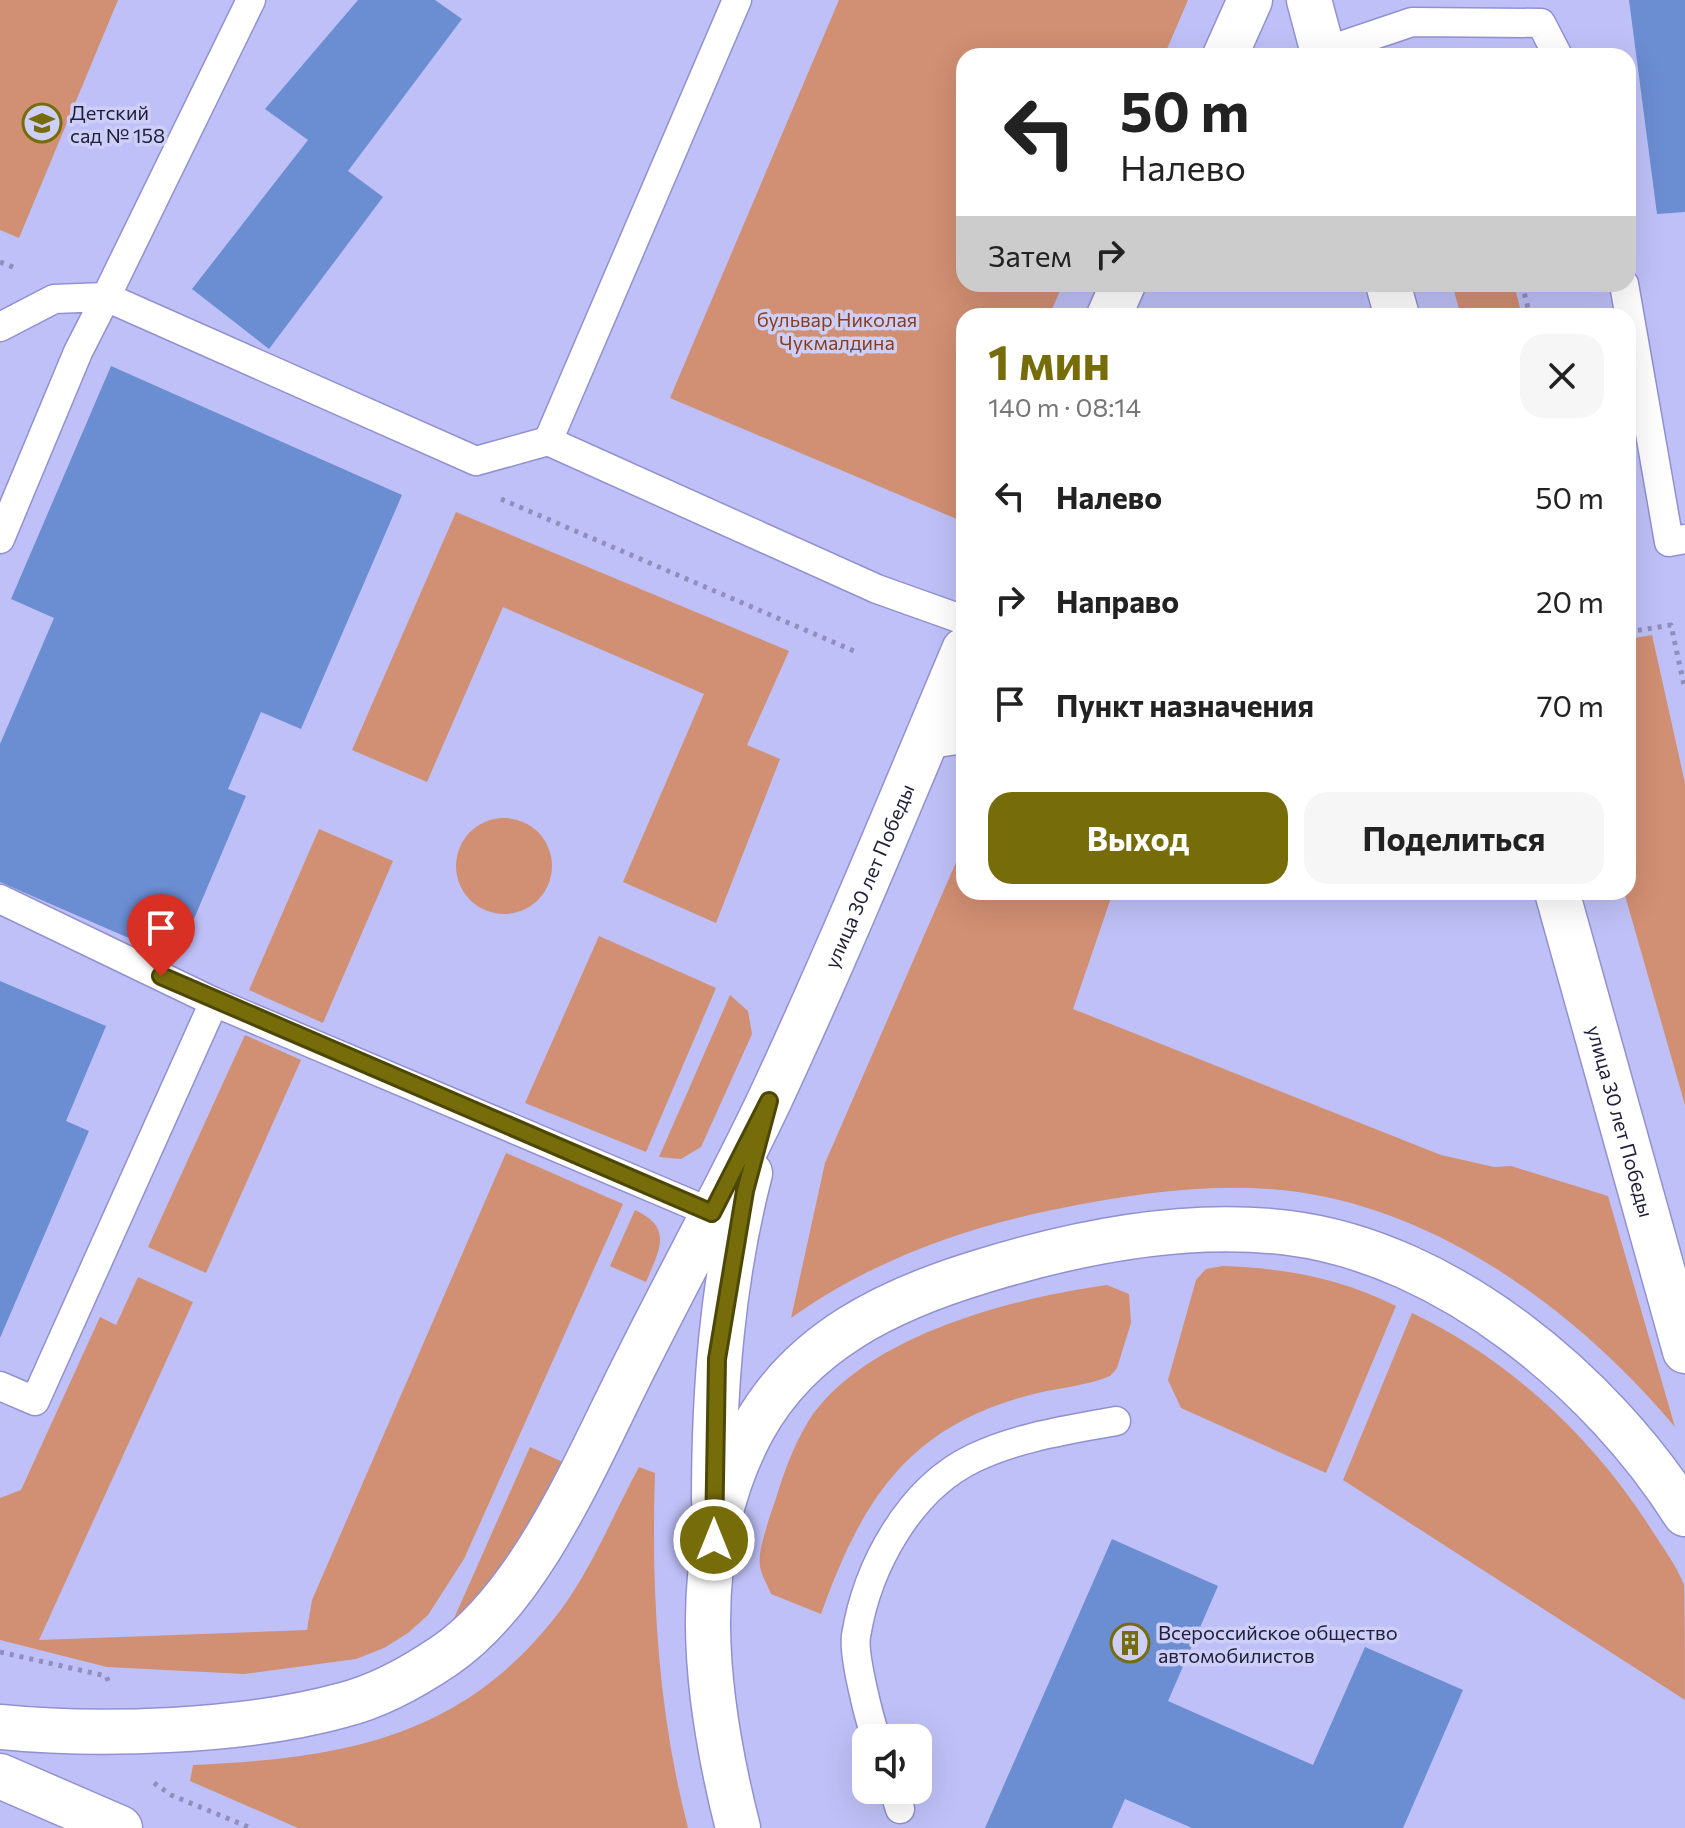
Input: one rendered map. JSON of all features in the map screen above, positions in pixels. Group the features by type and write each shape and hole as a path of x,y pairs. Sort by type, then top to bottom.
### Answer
{"street":[{"path":"1229,48 1250,0"},
{"path":"1309,0 1322,48"},
{"name":"улица 30 лет Победы","path":"769,1101 944,742 956,687"},
{"name":"улица 30 лет Победы","path":"1559,900 1685,1351"},
{"path":"0,1727 128,1731 293,1716 345,1705 395,1686 446,1655 486,1621 517,1584 577,1477 769,1101"},
{"path":"714,1540 717,1359 745,1191 769,1101"},
{"path":"738,1828 719,1744 709,1651 708,1581 727,1488 752,1430 800,1366 848,1328 922,1292 1008,1263 1097,1243 1221,1229 1281,1232 1328,1240 1402,1267 1476,1307 1582,1386 1643,1452 1685,1514"},
{"path":"0,1776 120,1828"}],"lane":[{"path":"0,539 78,352 251,0"},
{"path":"548,441 737,0"},
{"path":"1340,48 1412,22 1540,11 1555,48"},
{"path":"0,327 54,299 106,297 476,461 548,441 877,589 956,617"},
{"path":"1636,353 1669,542 1685,539"},
{"path":"0,899 214,1002 712,1213"},
{"path":"0,1386 35,1401 214,1002"},
{"path":"873,1724 855,1638 881,1556 916,1500 972,1459 1028,1438 1116,1421"}],"path":[{"path":"1636,631 1671,625 1685,690"}],"green space":[{"name":"Детский сад № 158","path":"0,0 118,0 19,238 0,230"},
{"name":"бульвар Николая Чукмалдина","path":"839,0 1188,0 1167,48 956,48 956,292 1060,292 1052,308 956,308 956,519 670,398"},
{"path":"1454,292 1516,292 1520,308 1459,308"},
{"path":"456,512 789,651 747,745 780,759 716,923 623,882 704,694 503,607 427,782 352,750"},
{"path":"1652,635 1685,783 1685,1105 1626,900 1636,900 1636,638"},
{"path":"504,818 522,822 538,832 548,848 552,866 548,884 538,900 522,910 504,914 486,910 470,900 460,884 456,866 460,848 470,832 486,822"},
{"path":"319,829 393,861 323,1023 249,990"},
{"path":"956,862 956,900 1110,900 1073,1009 1441,1155 1494,1167 1511,1166 1608,1196 1675,1427 1598,1346 1554,1309 1507,1276 1458,1246 1406,1222 1353,1204 1298,1192 1238,1188 1177,1190 1116,1198 1022,1217 952,1237 885,1263 791,1318 825,1163"},
{"path":"599,936 716,988 646,1152 525,1103"},
{"path":"730,995 748,1011 752,1034 701,1147 681,1159 659,1157"},
{"path":"245,1035 301,1060 206,1273 148,1247"},
{"path":"506,1153 623,1204 464,1559 428,1615 408,1633 384,1648 356,1659 244,1674 107,1667 0,1640 0,1498 21,1490 100,1317 116,1325 138,1277 193,1302 39,1640 307,1630 312,1600"},
{"path":"635,1210 655,1224 659,1232 659,1250 646,1282 610,1266"},
{"path":"1222,1266 1311,1276 1354,1288 1396,1306 1326,1473 1181,1408 1168,1380 1196,1280 1206,1269"},
{"path":"1107,1285 1129,1294 1131,1323 1117,1368 1110,1376 1026,1396 984,1410 949,1428 919,1450 893,1476 872,1505 836,1574 821,1614 771,1594 760,1566 766,1530 797,1443 829,1396 860,1369 898,1346 940,1328 1027,1300"},
{"path":"1412,1313 1483,1354 1548,1406 1605,1466 1630,1498 1670,1557 1684,1585 1685,1700 1343,1480"},
{"path":"530,1447 565,1463 497,1577 452,1623"},
{"path":"639,1467 655,1473 654,1563 663,1696 688,1828 298,1828 190,1781 193,1765 300,1756 349,1747 396,1733 441,1714 483,1688 522,1654 572,1594"}],"building":[{"path":"358,0 435,0 462,19 348,171 383,197 269,349 192,289 308,140 265,109"},
{"path":"1629,0 1685,0 1685,212 1657,214"},
{"path":"111,366 402,495 301,729 261,712 228,789 246,796 177,959 0,882 0,744 54,618 11,599"},
{"path":"0,981 106,1026 66,1121 89,1131 0,1338"},
{"path":"1112,1539 1218,1586 1168,1701 1313,1765 1365,1647 1463,1690 1403,1828 1192,1828 1125,1799 1112,1828 985,1828"}],"place":[{"name":"Детский сад № 158","path":"42,123"},
{"name":"Всероссийское общество автомобилистов","path":"1130,1643"}],"route":[{"path":"161,976 214,1002 712,1213 769,1101 745,1191 717,1359 714,1540"}]}
